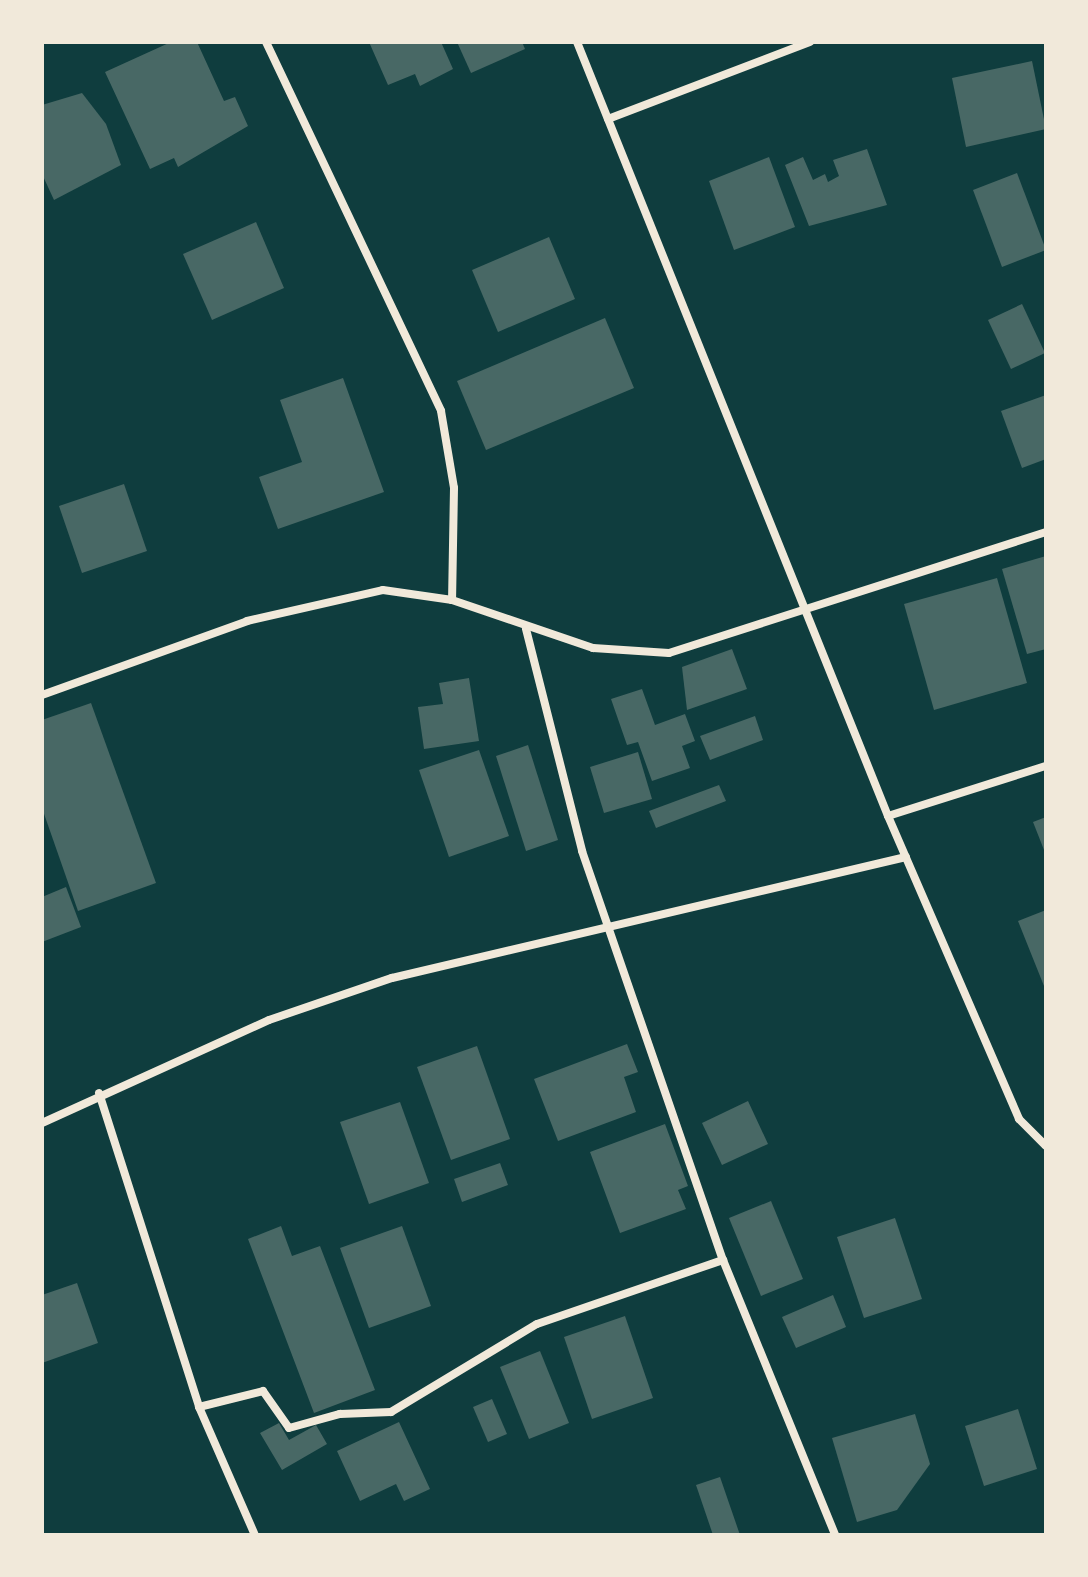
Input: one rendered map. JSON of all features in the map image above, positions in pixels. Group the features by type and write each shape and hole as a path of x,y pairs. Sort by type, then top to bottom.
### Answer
{"street":[{"path":"266,42 441,411 454,488 452,600"},
{"path":"577,42 809,612 888,816 1019,1119 1046,1146"},
{"path":"608,119 810,42"},
{"path":"42,695 154,651 334,597 383,590 452,600 526,629 593,648 669,653 809,612 1046,532"},
{"path":"526,629 564,796 612,924 723,1260 835,1535"},
{"path":"888,816 1046,766"},
{"path":"42,1123 99,1093 269,1020 392,978 906,857"},
{"path":"99,1093 199,1407 255,1535"},
{"path":"199,1407 263,1391 289,1428 340,1414 391,1412 537,1324 723,1260"}],"building":[{"path":"171,42 197,42 224,101 235,97 248,126 178,167 174,158 150,169 105,72"},
{"path":"369,42 441,42 453,69 420,86 415,74 388,85"},
{"path":"457,42 522,42 525,49 471,73"},
{"path":"1032,61 1046,129 966,147 952,78"},
{"path":"82,93 106,124 121,165 54,200 42,174 42,105"},
{"path":"867,149 887,205 809,226 785,165 803,157 813,180 825,174 828,182 839,176 833,160"},
{"path":"769,157 795,227 734,250 709,181"},
{"path":"1017,173 1046,250 1002,267 973,190"},
{"path":"256,222 284,288 212,320 183,254"},
{"path":"549,237 575,299 498,332 472,270"},
{"path":"1022,304 1045,353 1011,369 988,320"},
{"path":"605,318 634,388 486,450 457,381"},
{"path":"343,378 384,492 278,529 259,477 302,462 280,400"},
{"path":"1046,395 1046,459 1022,468 1001,411"},
{"path":"124,484 147,551 82,573 59,506"},
{"path":"1046,556 1046,649 1027,654 1002,569"},
{"path":"997,578 1027,683 934,710 904,604"},
{"path":"732,649 747,689 687,710 682,667"},
{"path":"469,678 479,741 424,749 418,707 443,704 439,683"},
{"path":"642,689 655,725 685,714 695,741 682,746 690,768 652,781 638,742 627,745 611,699"},
{"path":"91,703 156,883 78,911 42,808 42,720"},
{"path":"755,716 763,740 710,760 700,736"},
{"path":"528,745 558,840 526,851 496,756"},
{"path":"479,750 509,836 449,857 419,770"},
{"path":"638,752 652,799 604,813 590,767"},
{"path":"719,785 726,801 656,828 649,811"},
{"path":"1046,817 1046,855 1033,822"},
{"path":"66,887 81,927 42,942 42,897"},
{"path":"1046,910 1046,991 1018,921"},
{"path":"627,1044 638,1072 624,1077 636,1112 558,1141 534,1079"},
{"path":"477,1046 510,1139 451,1160 417,1067"},
{"path":"748,1101 768,1144 722,1165 702,1123"},
{"path":"400,1102 429,1183 369,1204 340,1122"},
{"path":"665,1124 688,1186 678,1190 686,1209 620,1233 590,1152"},
{"path":"500,1163 508,1185 462,1202 454,1179"},
{"path":"771,1201 803,1279 761,1296 729,1218"},
{"path":"895,1218 922,1299 864,1318 837,1237"},
{"path":"281,1226 292,1256 320,1246 375,1390 314,1413 248,1239"},
{"path":"402,1226 431,1306 369,1328 340,1248"},
{"path":"77,1283 98,1343 42,1363 42,1295"},
{"path":"833,1295 846,1327 796,1348 782,1317"},
{"path":"625,1316 653,1398 592,1419 564,1337"},
{"path":"540,1351 569,1423 529,1439 500,1367"},
{"path":"492,1399 507,1434 488,1442 473,1407"},
{"path":"1018,1409 1037,1469 984,1486 965,1426"},
{"path":"915,1414 930,1464 897,1510 857,1522 832,1438"},
{"path":"399,1422 430,1489 404,1501 396,1484 360,1501 337,1451"},
{"path":"279,1423 289,1440 316,1425 327,1444 282,1470 260,1433"},
{"path":"720,1477 740,1535 713,1535 696,1485"}]}
